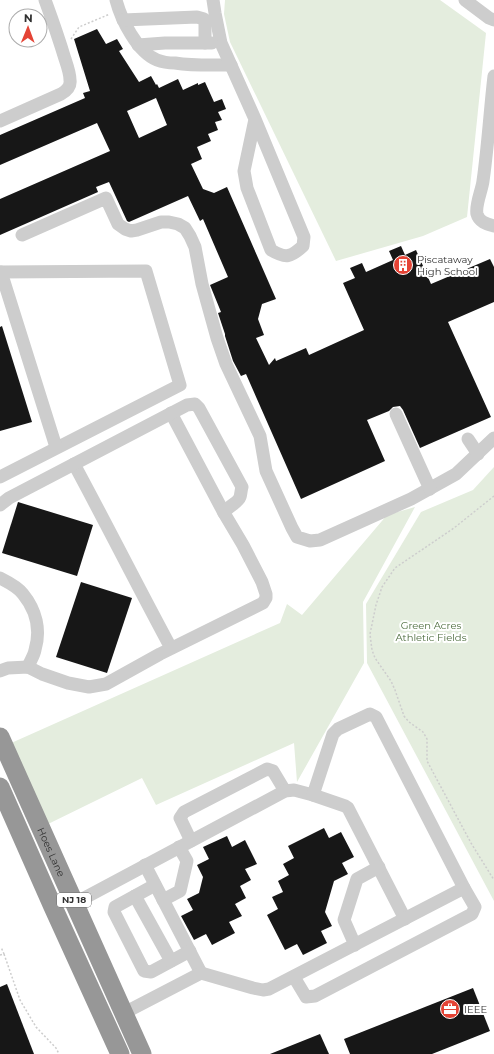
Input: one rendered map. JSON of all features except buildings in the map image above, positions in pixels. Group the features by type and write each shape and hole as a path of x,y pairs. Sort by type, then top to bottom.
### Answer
{"highway":[{"name":"Hoes Lane","path":"0,737 142,1054"},
{"name":"NJ 18","path":"0,787 120,1054"}],"street":[{"path":"0,121 61,94 70,85 68,68 57,31 45,0"},
{"path":"116,0 119,11 132,37 144,51 156,60 192,65 231,65"},
{"path":"213,0 221,43 255,119 304,237 304,246 296,253 286,256 279,255 271,250 247,188 244,171 255,119"},
{"path":"465,0 494,20"},
{"path":"123,20 197,17 204,19 205,22 205,43"},
{"path":"138,45 164,43 221,43"},
{"path":"494,76 483,182 477,209 478,217 486,224 494,226"},
{"path":"22,235 106,198 118,224 125,229 131,231 137,230 161,222 178,224 184,228 195,246 202,284 226,364 260,436 266,471 297,537 310,541 320,540 411,499 456,474 494,438"},
{"path":"0,477 56,447 180,385 146,271 0,272 56,447"},
{"path":"0,505 9,498 171,413 187,405 195,404 199,408 242,487 240,497 234,504 226,509 224,513"},
{"path":"0,671 8,668 28,667 42,674 68,683 89,687 106,684 171,648 263,603 266,598 266,594 262,582 171,413"},
{"path":"396,414 430,488"},
{"path":"468,439 478,454"},
{"path":"74,464 171,648"},
{"path":"0,578 23,593 33,610 38,630 35,650 28,667"},
{"path":"294,977 306,997 315,996 472,914 475,907 376,716 370,714 338,729 333,734 313,795"},
{"path":"163,900 180,891 187,861 180,818 184,812 267,769 273,771 285,791"},
{"path":"75,903 285,791 294,790 313,795 348,808 405,919"},
{"path":"145,866 201,973"},
{"path":"355,945 344,920 356,879 379,867"},
{"path":"155,885 115,906 114,912 144,970 151,972 190,951"},
{"path":"124,1013 201,973 263,990 269,989 464,888"},
{"path":"135,896 171,961"}],"path":[{"path":"70,43 79,27 110,14"},
{"path":"494,496 454,528 395,568 382,587 376,605 370,634 374,658 391,681 404,716 408,722 423,732 427,739 427,761 471,843 494,880"},
{"path":"1,947 20,1000 36,1027 56,1048 59,1054"},
{"path":"0,955 4,954"}],"green space":[{"path":"225,0 440,0 486,33 467,217 423,236 336,261 230,42 224,14"},
{"name":"Green Acres Athletic Fields","path":"494,467 494,901 367,663 366,604 421,512 473,490"},
{"path":"415,507 363,602 364,663 297,782 294,743 156,805 142,778 44,826 9,744 280,623 287,604 302,615 387,515"}],"place":[{"name":"Piscataway High School","path":"403,265"},
{"name":"IEEE","path":"450,1009"}]}
